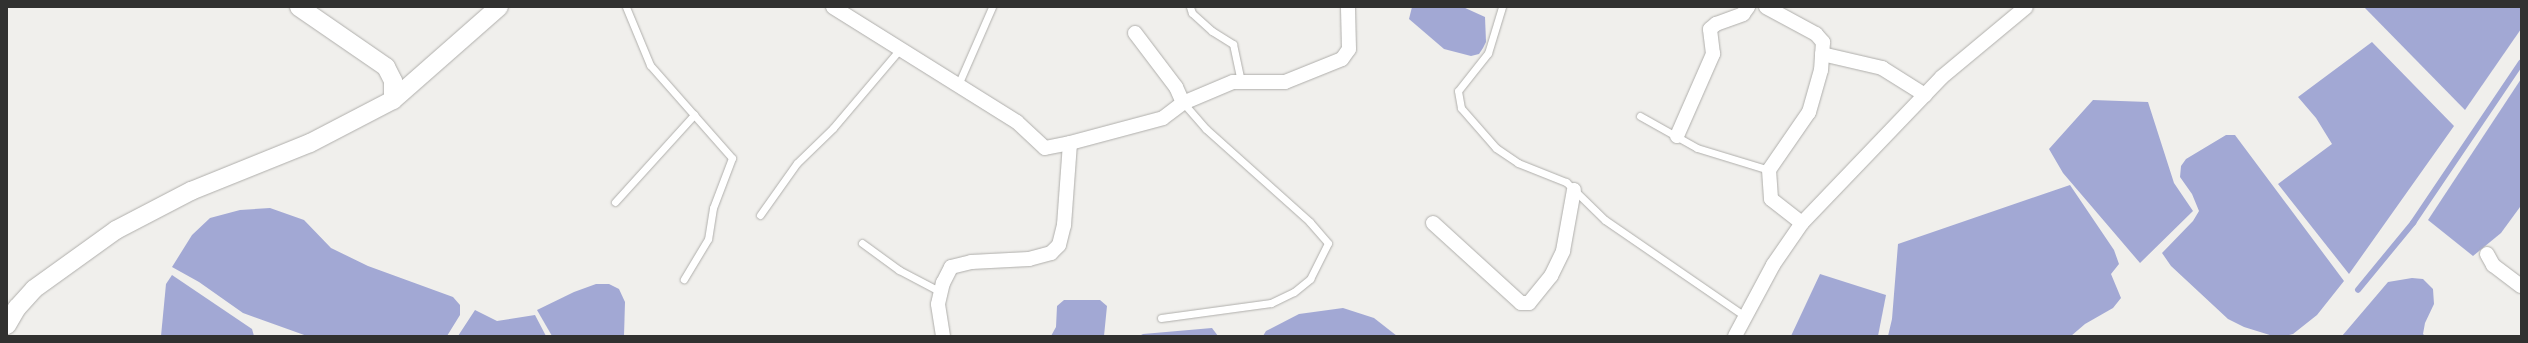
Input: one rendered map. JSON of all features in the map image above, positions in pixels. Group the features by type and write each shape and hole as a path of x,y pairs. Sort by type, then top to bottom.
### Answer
{"street":[{"path":"299,7 386,67 392,81 393,100"},
{"path":"7,325 17,308 34,289 116,230 191,191 310,142 393,100 499,7"},
{"path":"832,7 1017,122 1044,148 1070,143 1163,118 1183,103 1233,82 1285,82 1342,59 1349,49 1348,7"},
{"path":"1677,136 1713,54 1710,28 1716,24 1743,14 1748,7"},
{"path":"1766,7 1816,34 1823,42 1821,70 1809,112 1768,170 1771,199 1802,223"},
{"path":"1735,336 1773,265 1802,223 1942,77 2019,9"},
{"path":"1135,33 1176,87 1183,103"},
{"path":"1822,54 1882,68 1925,95"},
{"path":"943,336 938,304 951,267 971,262 1028,259 1051,253 1059,245 1064,224 1070,143"},
{"path":"1433,223 1521,303 1529,303 1551,276 1563,251 1574,190"},
{"path":"2487,254 2493,265 2521,286"}],"lane":[{"path":"626,7 650,66 732,158 713,208 708,239 684,279"},
{"path":"958,85 992,7"},
{"path":"1190,7 1192,13 1212,31 1233,44 1241,82"},
{"path":"1502,7 1488,53 1458,91 1461,108 1496,148 1518,163 1566,182 1605,220 1746,317"},
{"path":"760,215 797,163 839,122 900,49"},
{"path":"1161,318 1272,303 1294,292 1310,279 1328,243 1310,222 1206,129 1183,103"},
{"path":"615,202 694,115"},
{"path":"1640,116 1697,148 1768,170"},
{"path":"862,243 899,270 941,292"}],"water":[{"path":"1412,7 1463,7 1485,17 1486,42 1483,48 1479,54 1471,56 1444,49 1409,19"},
{"path":"2364,7 2521,7 2521,29 2465,110"},
{"path":"2372,42 2454,126 2349,274 2278,184 2332,144 2316,118 2298,97"},
{"path":"2521,79 2520,207 2501,233 2473,256 2428,220"},
{"path":"2093,100 2148,102 2174,183 2193,211 2140,263 2063,173 2049,149"},
{"path":"2226,135 2235,135 2344,281 2317,315 2293,334 2273,336 2244,327 2228,319 2171,266 2162,253 2193,221 2199,211 2192,194 2180,177 2181,166 2186,159"},
{"path":"2070,185 2114,250 2119,264 2111,274 2121,298 2113,308 2085,324 2071,336 1888,336 1892,319 1898,244"},
{"path":"270,208 304,220 331,248 368,266 453,297 460,305 460,315 447,336 307,336 243,313 199,282 172,267 192,235 210,218 240,210"},
{"path":"1820,274 1886,295 1878,336 1791,336"},
{"path":"172,275 252,329 254,336 161,336 166,284"},
{"path":"2412,278 2423,279 2433,289 2434,304 2425,323 2423,334 2425,336 2342,336 2388,282"},
{"path":"596,284 609,284 619,289 625,302 624,336 552,336 537,310 574,292"},
{"path":"1064,300 1100,300 1107,306 1104,336 1051,336 1056,327 1057,306"},
{"path":"1343,308 1374,318 1397,336 1263,336 1266,331 1299,314"},
{"path":"475,310 497,321 535,315 546,336 458,336"},
{"path":"1212,328 1218,336 1139,336 1143,334"}],"waterway":[{"path":"2358,290 2413,223 2521,63"}]}
